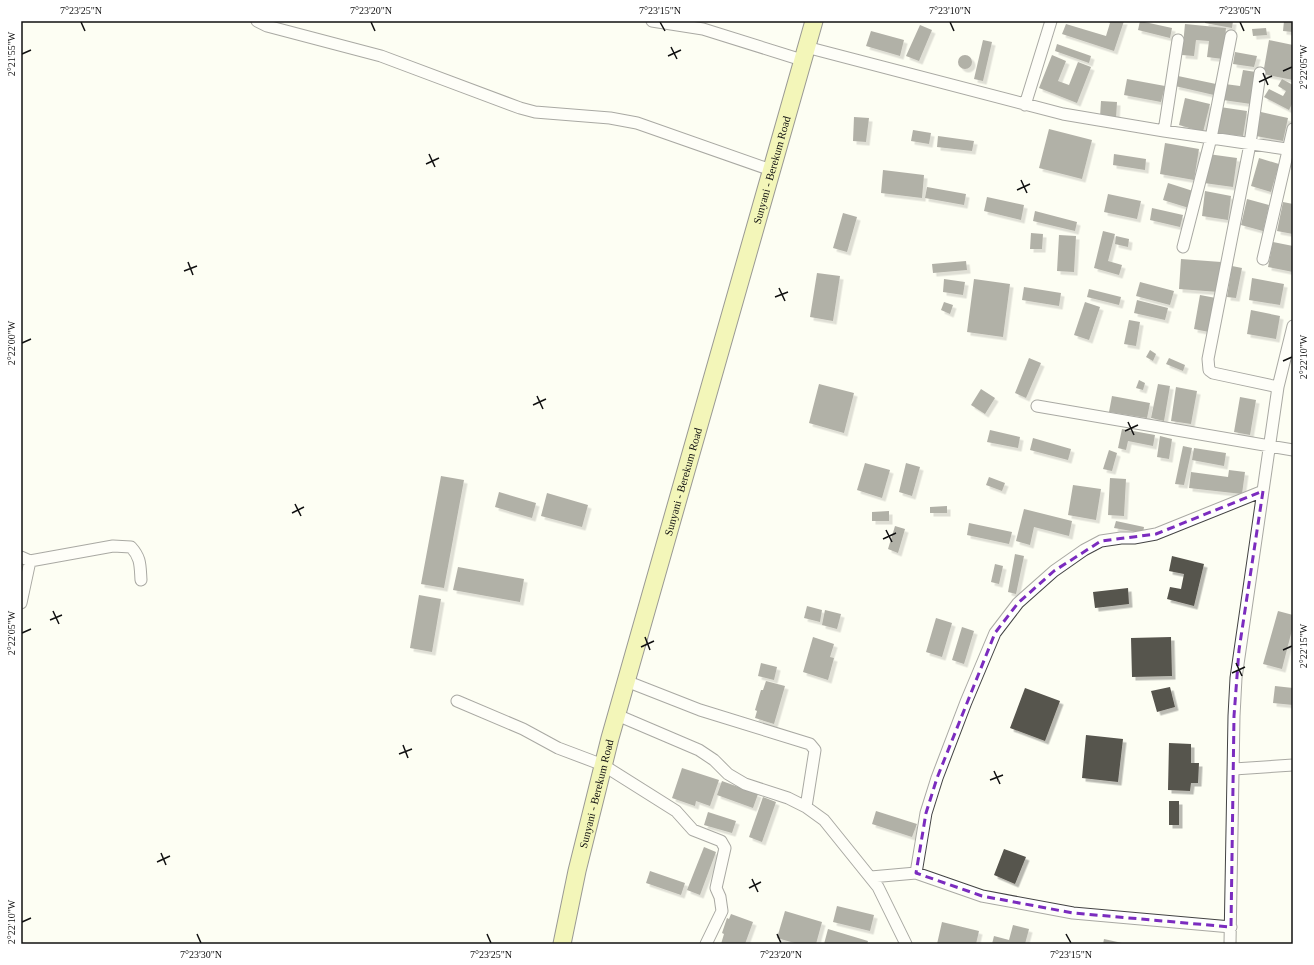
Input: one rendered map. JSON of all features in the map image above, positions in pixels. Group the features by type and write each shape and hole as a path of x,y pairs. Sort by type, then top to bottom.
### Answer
{"main road":[{"name":"Sunyani - Berekum Road","path":"562,944 577,871 603,765 814,21"}],"street":[{"path":"257,21 267,26 381,56 520,108 535,112 610,118 637,123 771,170"},
{"path":"652,21 703,30 1062,114 1291,150"},
{"path":"1025,105 1051,21"},
{"path":"1183,247 1211,138 1231,36"},
{"path":"1164,131 1178,40"},
{"path":"1260,73 1250,144 1208,359 1209,370 1213,373 1278,387"},
{"path":"1263,259 1291,150 1293,129"},
{"path":"1230,944 1236,678 1278,387 1293,326"},
{"path":"1037,406 1293,450"},
{"path":"916,873 926,813 940,771 995,633 1018,604 1054,571 1084,550 1101,541 1156,534 1263,491"},
{"path":"21,603 25,559 113,546 131,547 137,553 140,561 141,580"},
{"path":"626,681 700,710 810,744 815,750 806,807"},
{"path":"457,701 523,729 558,748 603,765 676,811 693,830 721,841 725,848 716,888 720,897 722,911 706,944"},
{"path":"617,715 699,750 714,760 728,774 745,784 788,798 806,807 824,820 878,887 906,944"},
{"path":"1234,769 1293,765"},
{"path":"871,878 916,873 982,896 1073,913 1231,927"}],"highlighted area":[{"path":"1263,491 1239,650 1234,716 1231,927 1073,913 982,896 916,873 926,813 937,778 995,633 1018,603 1054,571 1101,541 1156,534"}],"building":[{"path":"1106,21 1124,21 1114,51 1062,34 1066,24 1106,36 1110,23"},
{"path":"1140,21 1172,28 1170,38 1138,30"},
{"path":"1205,21 1233,21 1232,28 1205,23"},
{"path":"1284,21 1293,21 1293,32 1283,31"},
{"path":"1185,24 1226,28 1223,59 1207,57 1209,41 1196,40 1194,56 1182,55"},
{"path":"920,25 932,30 919,61 906,56"},
{"path":"1266,28 1267,35 1253,36 1252,29"},
{"path":"871,31 904,40 900,56 866,46"},
{"path":"983,40 992,42 983,81 974,79"},
{"path":"1269,40 1293,45 1293,80 1263,74"},
{"path":"1057,44 1091,56 1089,63 1055,51"},
{"path":"1235,52 1257,56 1254,67 1233,64"},
{"path":"962,55 968,55 972,59 972,65 968,69 962,69 958,65 958,59"},
{"path":"1052,55 1066,61 1058,81 1069,85 1078,62 1091,67 1077,103 1039,88"},
{"path":"1243,70 1256,72 1251,104 1223,100 1225,84 1240,86"},
{"path":"1178,76 1216,84 1214,95 1175,86"},
{"path":"1127,79 1165,86 1161,102 1124,95"},
{"path":"1282,79 1293,85 1293,102 1289,110 1264,97 1269,89 1283,96 1286,91 1278,86"},
{"path":"1185,98 1210,104 1203,132 1179,125"},
{"path":"1101,101 1117,102 1116,118 1100,117"},
{"path":"1220,107 1247,111 1243,136 1217,133"},
{"path":"1261,112 1288,118 1283,141 1256,136"},
{"path":"854,117 869,118 866,142 853,141"},
{"path":"1049,129 1092,140 1082,179 1039,168"},
{"path":"913,130 931,133 929,144 911,141"},
{"path":"938,136 974,141 972,151 937,147"},
{"path":"1165,143 1199,149 1194,180 1160,174"},
{"path":"1114,154 1146,159 1145,170 1113,165"},
{"path":"1208,154 1237,158 1233,187 1204,183"},
{"path":"1259,158 1279,164 1271,192 1251,186"},
{"path":"883,170 924,175 922,198 881,193"},
{"path":"1168,183 1193,191 1189,208 1163,200"},
{"path":"927,187 966,194 964,205 925,198"},
{"path":"1205,191 1231,196 1228,220 1202,216"},
{"path":"1108,194 1141,201 1137,219 1104,212"},
{"path":"987,197 1024,205 1021,220 984,211"},
{"path":"1247,199 1269,205 1263,231 1241,225"},
{"path":"1283,202 1293,204 1293,234 1277,231"},
{"path":"1152,208 1183,215 1180,227 1150,220"},
{"path":"1035,211 1077,222 1075,231 1033,221"},
{"path":"843,213 857,217 847,252 833,248"},
{"path":"1103,231 1115,234 1108,261 1122,265 1119,275 1094,268"},
{"path":"1031,233 1043,234 1042,249 1030,249"},
{"path":"1059,235 1076,236 1074,272 1057,271"},
{"path":"1116,236 1129,239 1128,247 1115,244"},
{"path":"1273,242 1293,246 1293,272 1268,267"},
{"path":"1181,259 1221,262 1219,292 1179,289"},
{"path":"966,261 967,270 933,273 932,264"},
{"path":"1232,266 1242,268 1236,298 1227,297"},
{"path":"817,273 840,276 833,321 810,317"},
{"path":"1252,278 1284,284 1280,305 1249,300"},
{"path":"944,279 965,282 963,295 943,292"},
{"path":"974,279 1010,284 1003,337 967,332"},
{"path":"1140,282 1174,291 1170,305 1136,296"},
{"path":"1024,287 1061,293 1059,306 1022,300"},
{"path":"1089,289 1121,297 1119,305 1087,297"},
{"path":"1200,295 1216,298 1209,332 1194,329"},
{"path":"1137,300 1168,308 1165,320 1134,313"},
{"path":"944,302 953,305 950,314 941,310"},
{"path":"1085,302 1100,307 1089,340 1074,335"},
{"path":"1251,310 1280,316 1276,339 1247,334"},
{"path":"1129,320 1140,322 1136,346 1124,344"},
{"path":"1150,350 1156,354 1153,361 1146,357"},
{"path":"1029,358 1041,363 1026,398 1015,393"},
{"path":"1169,358 1185,365 1183,371 1166,364"},
{"path":"1139,380 1145,383 1143,390 1136,388"},
{"path":"819,384 854,393 844,433 809,423"},
{"path":"1158,384 1170,386 1164,421 1151,418"},
{"path":"1176,387 1197,391 1191,424 1171,421"},
{"path":"981,389 995,398 985,414 971,405"},
{"path":"1112,396 1150,403 1147,418 1109,412"},
{"path":"1240,397 1256,400 1250,435 1234,432"},
{"path":"1122,429 1155,435 1153,446 1128,441 1126,450 1118,448"},
{"path":"990,430 1020,437 1018,448 987,442"},
{"path":"1160,436 1172,439 1169,459 1157,457"},
{"path":"1033,438 1071,449 1068,460 1030,450"},
{"path":"1183,446 1192,448 1184,485 1175,484"},
{"path":"1194,448 1226,453 1224,466 1192,460"},
{"path":"1109,450 1117,453 1112,471 1103,469"},
{"path":"865,463 890,470 882,498 857,490"},
{"path":"906,463 920,467 912,496 899,492"},
{"path":"1229,470 1245,472 1242,494 1189,488 1191,472 1228,477"},
{"path":"441,476 464,480 444,588 421,584"},
{"path":"989,477 1005,483 1002,491 986,485"},
{"path":"1110,478 1126,479 1124,516 1108,515"},
{"path":"1073,485 1101,489 1096,520 1068,515"},
{"path":"499,492 536,503 532,518 495,507"},
{"path":"547,493 588,505 582,527 541,516"},
{"path":"947,506 947,513 930,513 930,507"},
{"path":"1024,509 1072,521 1069,536 1034,527 1030,545 1016,541"},
{"path":"889,511 889,521 872,521 872,512"},
{"path":"1116,521 1144,527 1143,533 1114,528"},
{"path":"969,523 1012,532 1009,544 967,535"},
{"path":"895,526 905,529 898,553 888,549"},
{"path":"1015,554 1024,556 1016,594 1008,592"},
{"path":"1172,556 1204,564 1194,606 1167,599 1170,587 1181,589 1184,574 1169,571"},
{"path":"995,564 1003,566 999,584 991,582"},
{"path":"458,567 524,579 520,602 453,590"},
{"path":"1128,588 1129,604 1095,608 1093,592"},
{"path":"419,595 441,599 432,652 410,648"},
{"path":"807,606 822,610 820,622 804,618"},
{"path":"825,610 841,614 837,629 822,625"},
{"path":"1278,611 1293,615 1293,626 1282,669 1263,664"},
{"path":"936,618 952,623 942,657 926,652"},
{"path":"962,627 974,631 964,664 952,660"},
{"path":"813,637 834,644 830,657 834,658 828,680 803,672"},
{"path":"1171,637 1172,676 1132,677 1131,638"},
{"path":"761,663 777,667 774,680 758,676"},
{"path":"766,681 785,686 774,724 755,718 757,711 755,710 761,690 763,690"},
{"path":"1275,686 1293,688 1293,705 1273,703"},
{"path":"1170,687 1175,707 1157,712 1151,691"},
{"path":"1025,688 1060,701 1045,741 1010,728"},
{"path":"1086,735 1123,739 1118,782 1082,778"},
{"path":"1169,743 1191,744 1191,763 1199,763 1198,783 1191,783 1190,791 1168,790"},
{"path":"682,768 719,780 710,806 696,801 695,806 672,798"},
{"path":"722,781 758,794 753,808 717,795"},
{"path":"763,797 776,802 762,842 749,837"},
{"path":"1169,801 1179,801 1179,825 1169,825"},
{"path":"876,811 917,824 912,837 872,824"},
{"path":"708,812 736,821 732,833 704,825"},
{"path":"704,847 716,852 700,895 687,890"},
{"path":"1004,849 1026,857 1015,884 994,875"},
{"path":"650,871 685,883 681,895 646,883"},
{"path":"837,906 874,915 870,931 833,922"},
{"path":"785,911 822,922 816,944 798,944 777,938"},
{"path":"731,914 753,922 745,944 721,944 724,934 722,933 727,918 729,919"},
{"path":"942,922 979,931 976,944 937,944"},
{"path":"1013,925 1029,929 1025,944 992,944 994,936 1009,940"},
{"path":"828,929 868,941 867,944 824,944"},
{"path":"1104,939 1122,943 1122,944 1103,944"}]}
